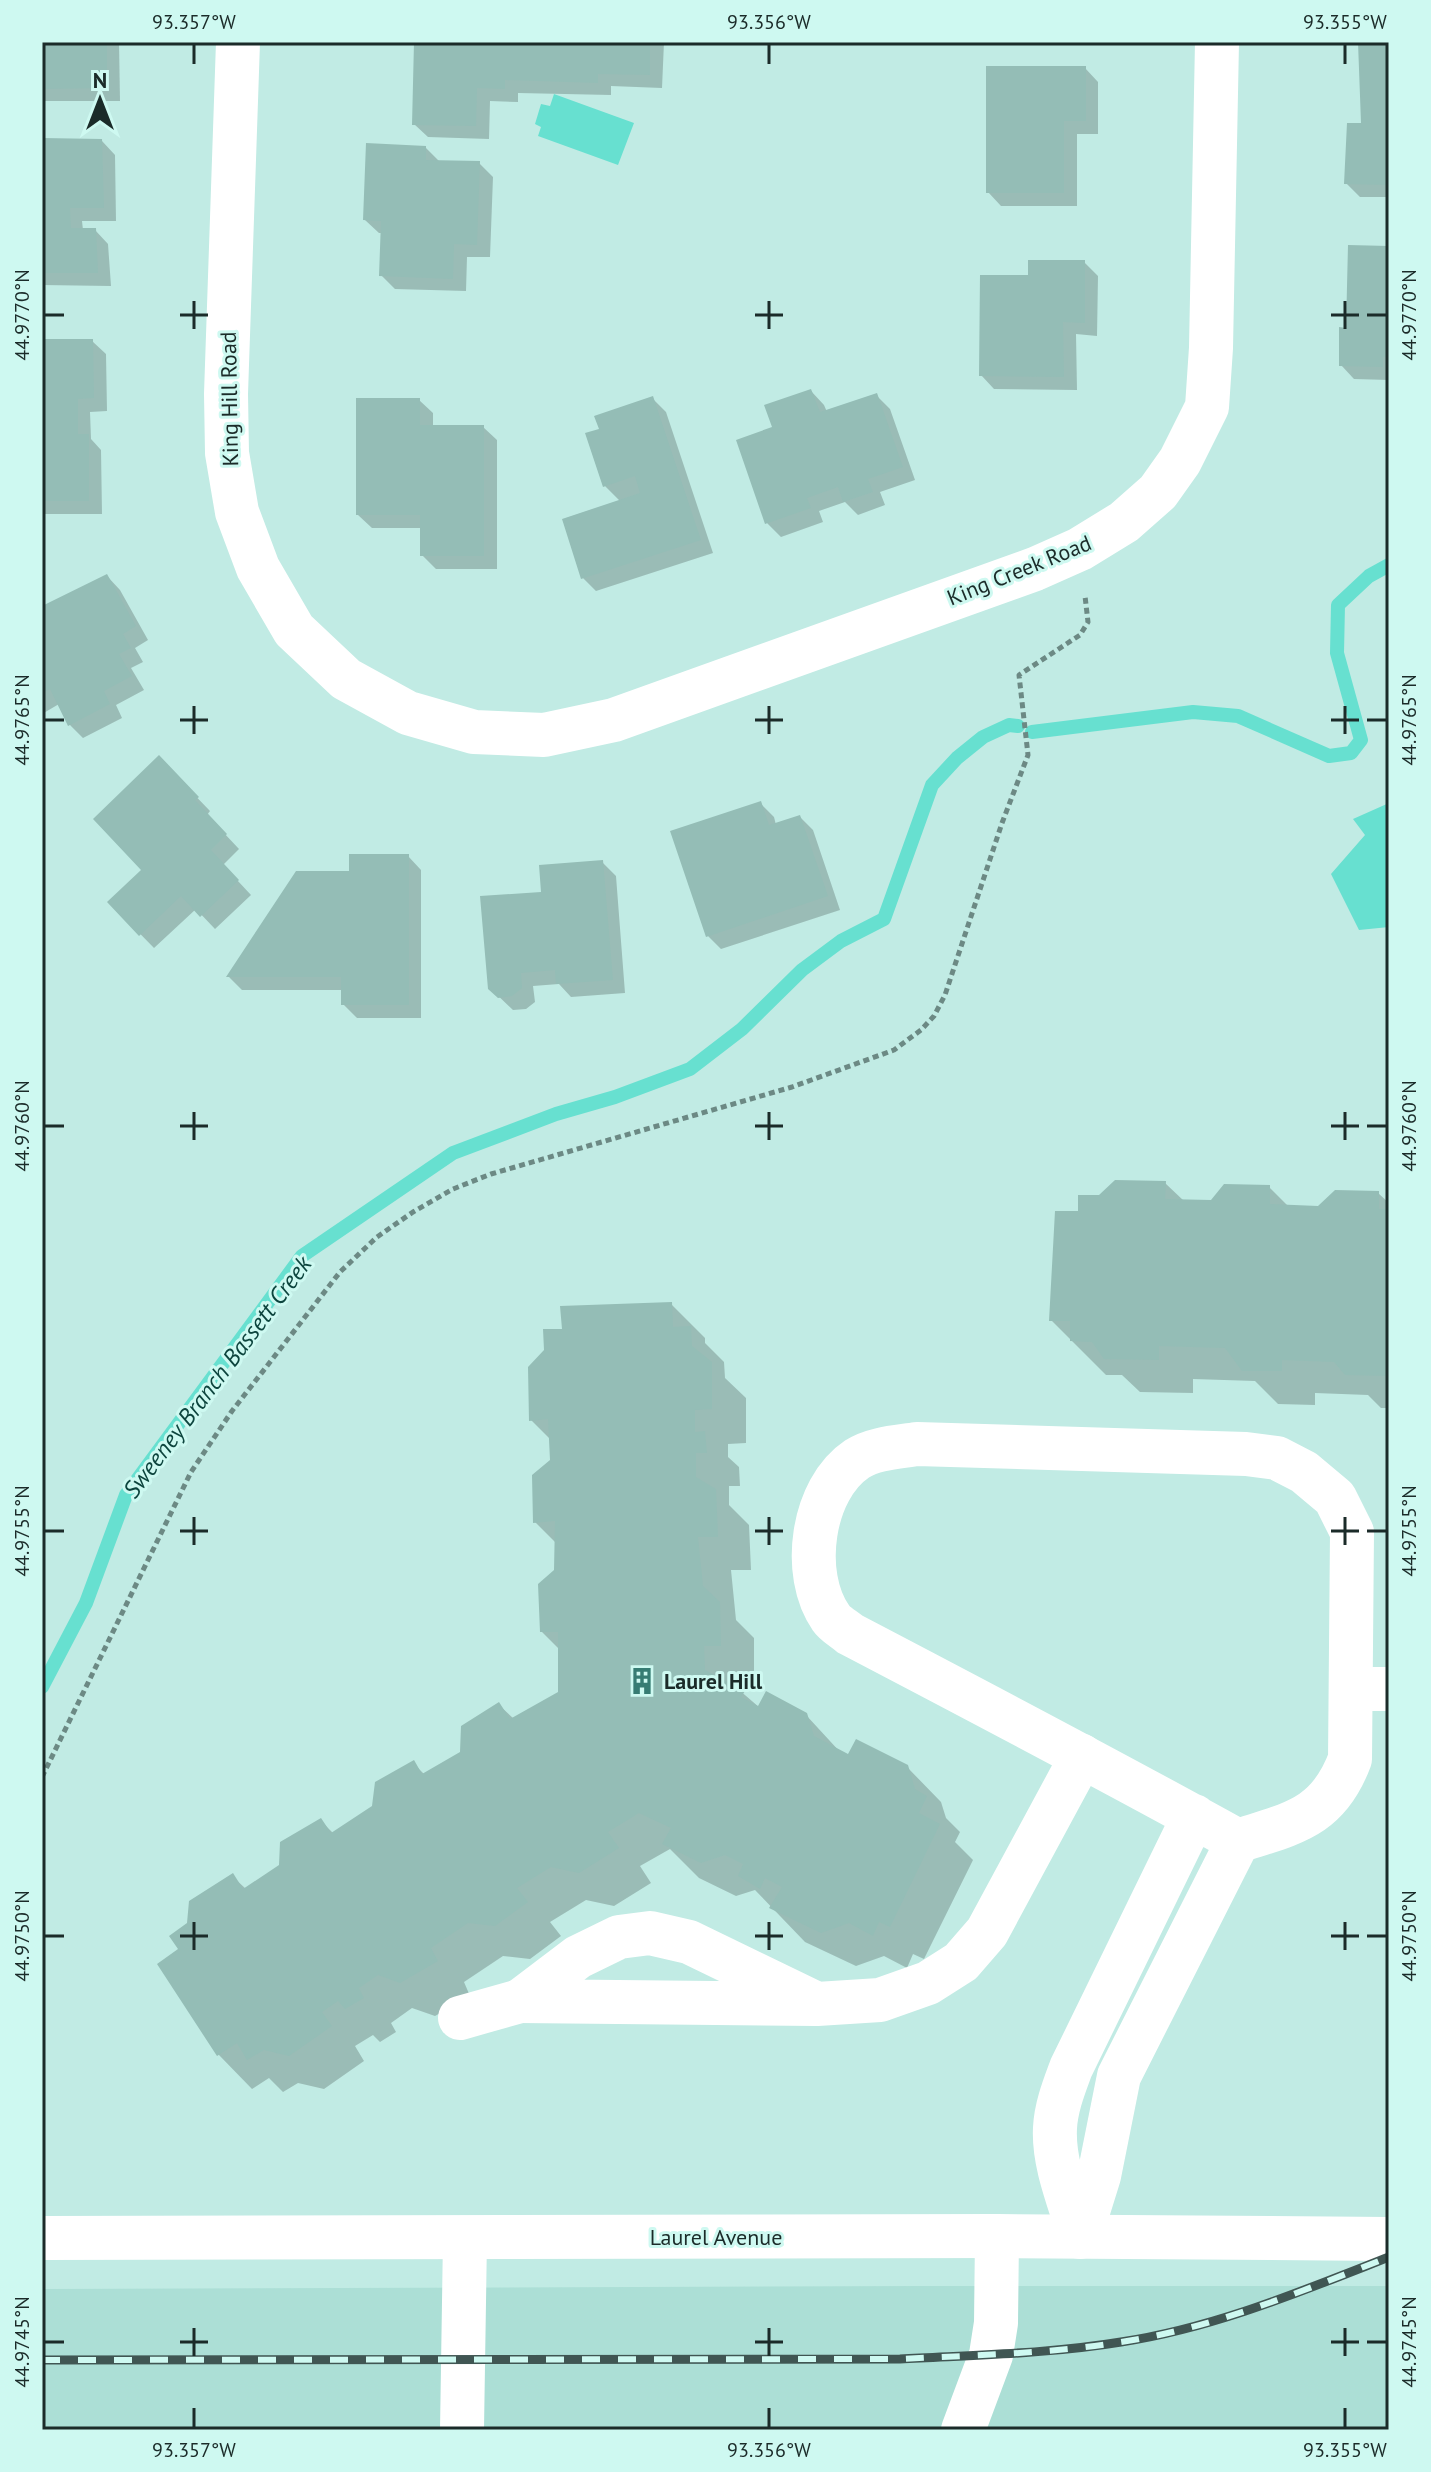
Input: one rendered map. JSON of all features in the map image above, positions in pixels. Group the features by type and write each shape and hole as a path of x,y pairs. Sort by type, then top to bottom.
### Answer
{"street":[{"name":"King Hill Road","path":"238,42 226,394 227,453 237,512 258,568 294,630 346,679 408,713 474,732 544,735 614,720"},
{"name":"King Creek Road","path":"614,720 1035,569 1080,549 1124,522 1158,492 1180,461 1207,407 1217,42"},
{"path":"1080,2237 1099,2176 1119,2076 1238,1841 1291,1824 1320,1807 1340,1786 1371,1689 1352,1532 1335,1498 1304,1472 1277,1458 1246,1454 917,1444 882,1449 858,1458 836,1478 820,1510 814,1543 821,1594 831,1619 850,1634 1238,1841"},
{"path":"460,2018 520,2001 817,2004 880,2000 928,1983 961,1962 987,1932 1082,1756"},
{"path":"1080,2237 1059,2161 1055,2130 1059,2103 1071,2068 1194,1816"},
{"path":"520,2001 578,1957 619,1937 650,1933 689,1942 817,2004"},
{"path":"963,2430 991,2355 996,2323 997,2236"},
{"name":"Laurel Avenue","path":"42,2238 997,2236 1389,2239"},
{"path":"462,2430 465,2238"}],"path":[{"path":"42,1777 191,1472 232,1411 340,1272 377,1237 453,1189 491,1174 792,1087 894,1050 934,1016 945,995 1028,755 1019,675 1080,635 1088,622 1080,549"}],"shaded area":[{"path":"554,94 634,123 618,165 538,136 541,127 535,124 541,104 550,106"},
{"path":"1389,803 1389,927 1359,930 1331,874 1365,835 1353,819"},
{"path":"1389,2286 1389,2430 42,2430 42,2289"}],"building":[{"path":"42,42 107,42 107,88 42,89"},
{"path":"414,42 650,42 650,75 598,74 598,83 505,80 505,89 477,88 476,126 412,125"},
{"path":"1358,42 1389,42 1389,185 1344,184 1347,123 1361,123"},
{"path":"986,66 1086,66 1086,121 1064,121 1064,193 986,193"},
{"path":"42,138 102,139 104,208 70,208 71,228 96,228 98,273 42,273"},
{"path":"366,143 426,146 426,160 480,161 477,245 454,244 453,279 379,276 381,221 363,220"},
{"path":"1348,245 1389,246 1389,357 1383,357 1383,367 1339,366 1339,327 1346,328"},
{"path":"1028,260 1085,260 1085,323 1063,322 1064,377 979,376 980,275 1028,275"},
{"path":"42,339 93,339 94,398 78,399 78,434 89,434 89,501 42,501"},
{"path":"811,389 820,412 877,393 903,467 868,479 873,492 843,502 838,487 807,498 811,508 765,524 736,440 772,427 764,405"},
{"path":"653,396 701,540 581,579 562,519 640,493 635,476 603,487 585,433 599,429 594,416"},
{"path":"356,398 420,398 420,425 484,425 484,556 420,556 420,515 356,515"},
{"path":"107,574 136,626 123,634 131,648 119,654 132,676 104,691 110,704 68,726 50,689 42,693 42,606"},
{"path":"159,755 199,797 195,800 227,834 211,850 239,880 200,917 181,896 139,936 107,902 141,870 93,819"},
{"path":"761,801 769,825 800,815 828,896 706,937 670,831"},
{"path":"349,854 409,854 409,1005 341,1005 341,977 226,977 296,871 349,871"},
{"path":"603,860 613,980 556,984 555,970 521,973 522,988 512,996 498,998 488,989 480,896 541,892 539,865"},
{"path":"1115,1180 1166,1181 1165,1199 1211,1200 1224,1184 1270,1185 1270,1204 1318,1206 1335,1190 1379,1191 1379,1209 1389,1209 1389,1376 1345,1375 1334,1362 1282,1360 1282,1371 1242,1371 1225,1348 1159,1346 1159,1360 1104,1359 1092,1342 1070,1341 1070,1321 1049,1321 1055,1211 1078,1211 1078,1195 1099,1195"},
{"name":"Laurel Hill","path":"672,1302 673,1327 691,1326 692,1346 712,1362 712,1409 695,1410 695,1432 705,1431 707,1453 696,1453 696,1477 716,1489 718,1537 698,1537 703,1586 720,1602 721,1646 704,1646 705,1670 745,1691 741,1697 758,1706 766,1691 807,1713 814,1736 848,1754 856,1739 908,1765 915,1789 927,1796 919,1813 940,1824 890,1927 879,1922 873,1936 849,1923 821,1933 769,1908 782,1887 765,1878 760,1889 738,1876 743,1864 725,1855 701,1863 662,1844 671,1828 639,1813 608,1832 619,1848 579,1873 551,1867 517,1888 528,1902 495,1926 468,1923 431,1948 438,1961 400,1983 378,1975 359,1988 364,1998 345,2009 338,2001 322,2012 332,2026 289,2056 264,2050 247,2060 237,2043 217,2056 157,1964 178,1949 169,1936 187,1923 189,1901 233,1873 243,1889 279,1865 280,1842 321,1818 331,1833 372,1806 375,1782 414,1760 422,1774 460,1752 461,1726 499,1702 510,1719 558,1692 558,1632 540,1632 538,1584 554,1570 555,1521 533,1523 532,1475 550,1460 548,1419 529,1421 528,1367 544,1350 543,1329 562,1329 560,1306"}],"waterway":[{"name":"Sweeney Branch Bassett Creek","path":"1032,732 1193,712 1238,716 1329,756 1351,753 1361,740 1337,653 1338,605 1369,576 1389,565"},
{"name":"Sweeney Branch Bassett Creek","path":"42,1687 86,1603 126,1495 302,1256 453,1153 690,1069 742,1029 802,970 841,941 884,919 932,785 957,758 983,737 1009,725 1018,726"}],"railway":[{"path":"42,2360 900,2359 1038,2352 1121,2342 1190,2328 1257,2307 1389,2257"}],"place":[{"name":"Laurel Hill","path":"642,1681"}]}
